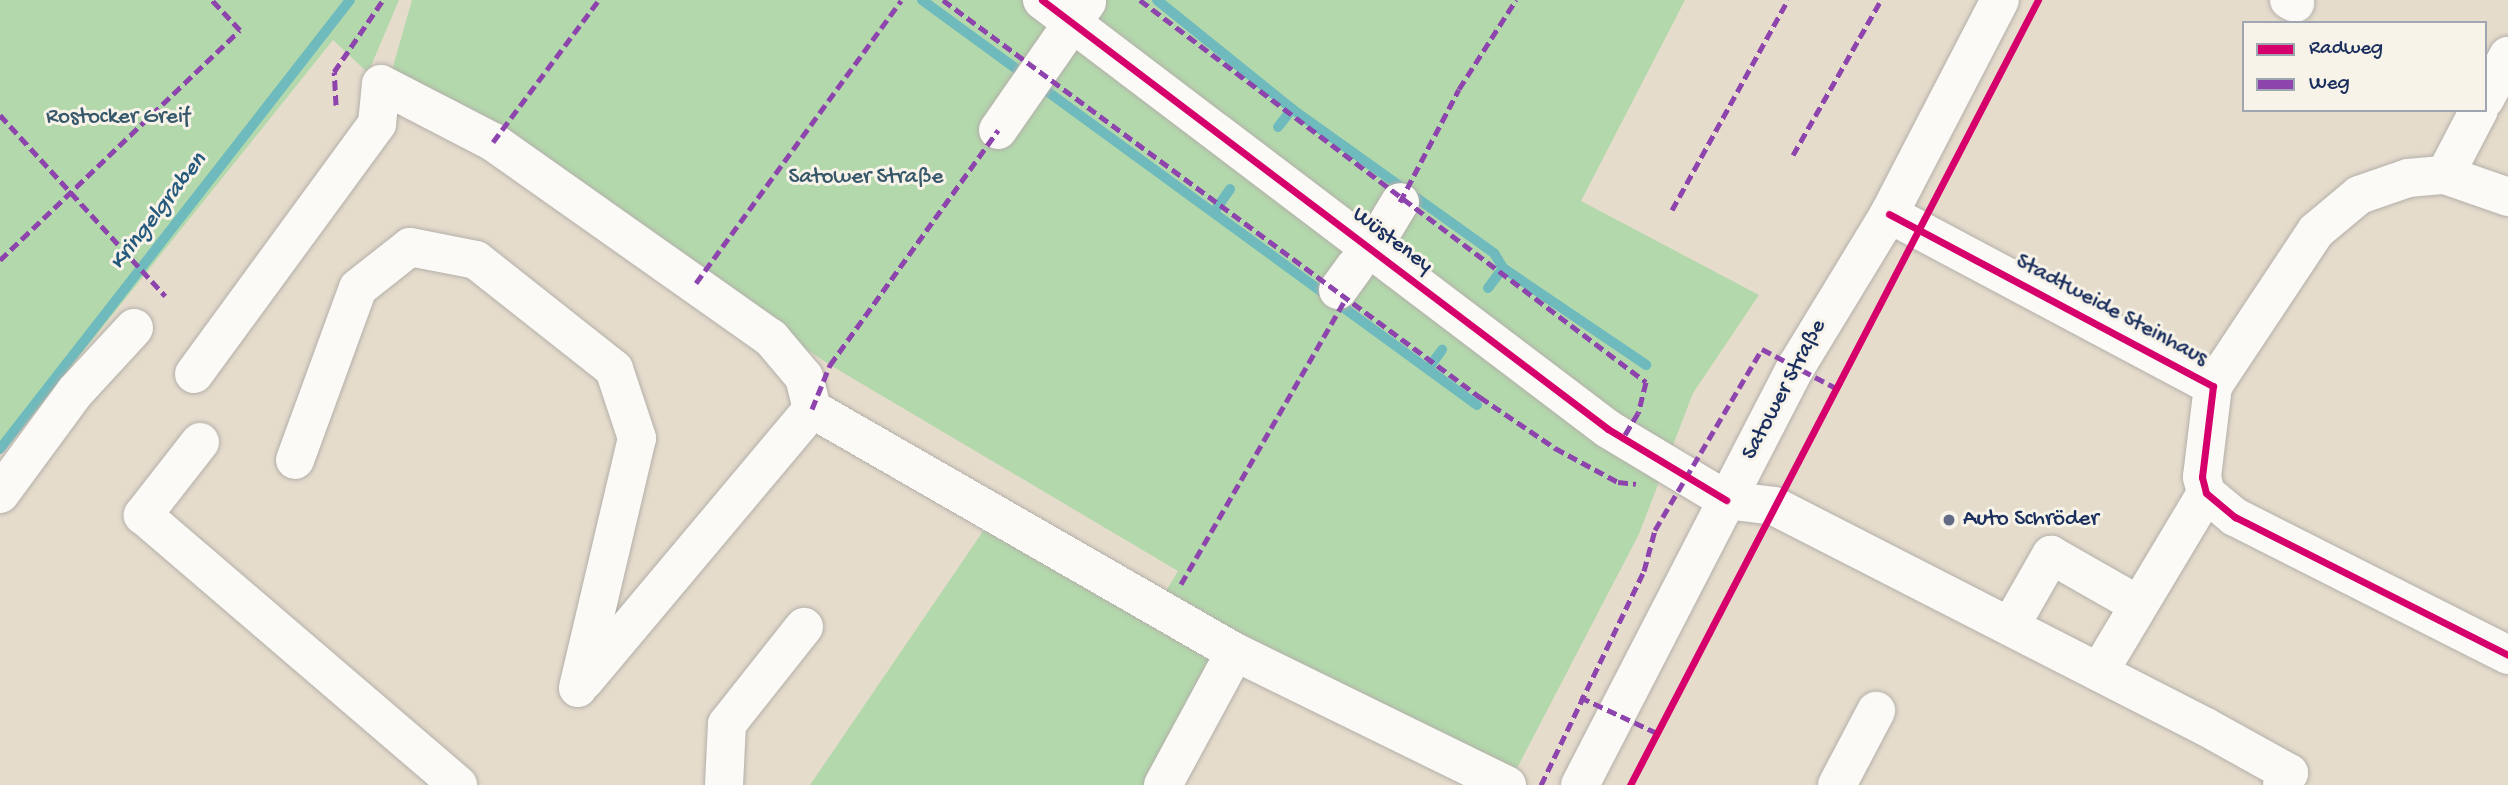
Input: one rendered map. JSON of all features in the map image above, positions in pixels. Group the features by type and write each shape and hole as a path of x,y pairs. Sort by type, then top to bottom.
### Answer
{"street":[{"name":"Wüsteney","path":"1042,0 1081,11 1608,429 1726,500"},
{"name":"Satower Straße","path":"1580,785 1726,500 1832,303 1889,214 2000,0"},
{"path":"998,130 1081,11"},
{"path":"2487,95 2508,56"},
{"path":"194,374 377,124 382,84 493,142 771,338 804,377 812,409 1235,652 1507,785"},
{"path":"2445,175 2478,112"},
{"name":"Stadtweide Steinhaus","path":"2206,493 2202,477 2213,386 2316,231 2359,195 2408,178 2445,175 2508,197"},
{"name":"Stadtweide Steinhaus","path":"1889,214 2213,386"},
{"path":"295,460 358,288 410,247 476,260 614,369 637,438 578,688 812,409"},
{"path":"0,494 75,392 134,328"},
{"path":"200,442 143,515 458,785"},
{"path":"2099,672 2137,604 2206,493 2235,517 2508,655"},
{"path":"1726,500 1774,506 2011,625 2289,773 2282,785"},
{"path":"2011,625 2051,555 2137,604"},
{"path":"724,785 727,724 804,627"},
{"path":"1163,785 1235,652"},
{"path":"1837,785 1876,711"}],"green space":[{"name":"Rostocker Greif","path":"0,0 399,0 368,73 333,40 0,455"},
{"name":"Satower Straße","path":"412,0 1685,0 1581,201 1759,295 1693,393 1639,534 1513,776 1160,601 1178,571 830,365 392,70"},
{"path":"990,521 1208,650 1214,662 1147,785 810,785"}],"waterway":[{"name":"Kringelgraben","path":"0,449 350,0"},
{"path":"922,0 1477,405"},
{"path":"1157,0 1292,109 1494,253 1503,268 1646,365"},
{"path":"1278,127 1292,109"},
{"path":"1214,212 1230,189"},
{"path":"1488,288 1503,268"},
{"path":"1428,369 1442,350"}],"marked path":[{"path":"0,260 240,30 212,0"},
{"path":"336,105 334,72 383,0"},
{"path":"493,142 599,0"},
{"path":"943,0 1480,397 1555,448 1618,482 1636,484"},
{"path":"1140,0 1646,382 1638,413 1623,438"},
{"path":"1400,202 1459,89 1516,0"},
{"path":"1672,210 1788,0"},
{"path":"1793,155 1881,0"},
{"path":"696,283 901,1"},
{"path":"0,115 165,296"},
{"path":"812,409 830,365 998,130"},
{"path":"1181,584 1344,302"},
{"path":"1541,785 1644,571 1655,530 1762,349 1836,388"},
{"path":"1580,697 1657,733"}],"cycle path":[{"path":"1042,0 1608,429 1726,500"},
{"path":"1630,785 2038,0"},
{"path":"1889,214 2213,386 2202,477 2206,493 2235,517 2508,655"}],"place":[{"name":"Auto Schröder","path":"1949,520"}]}
